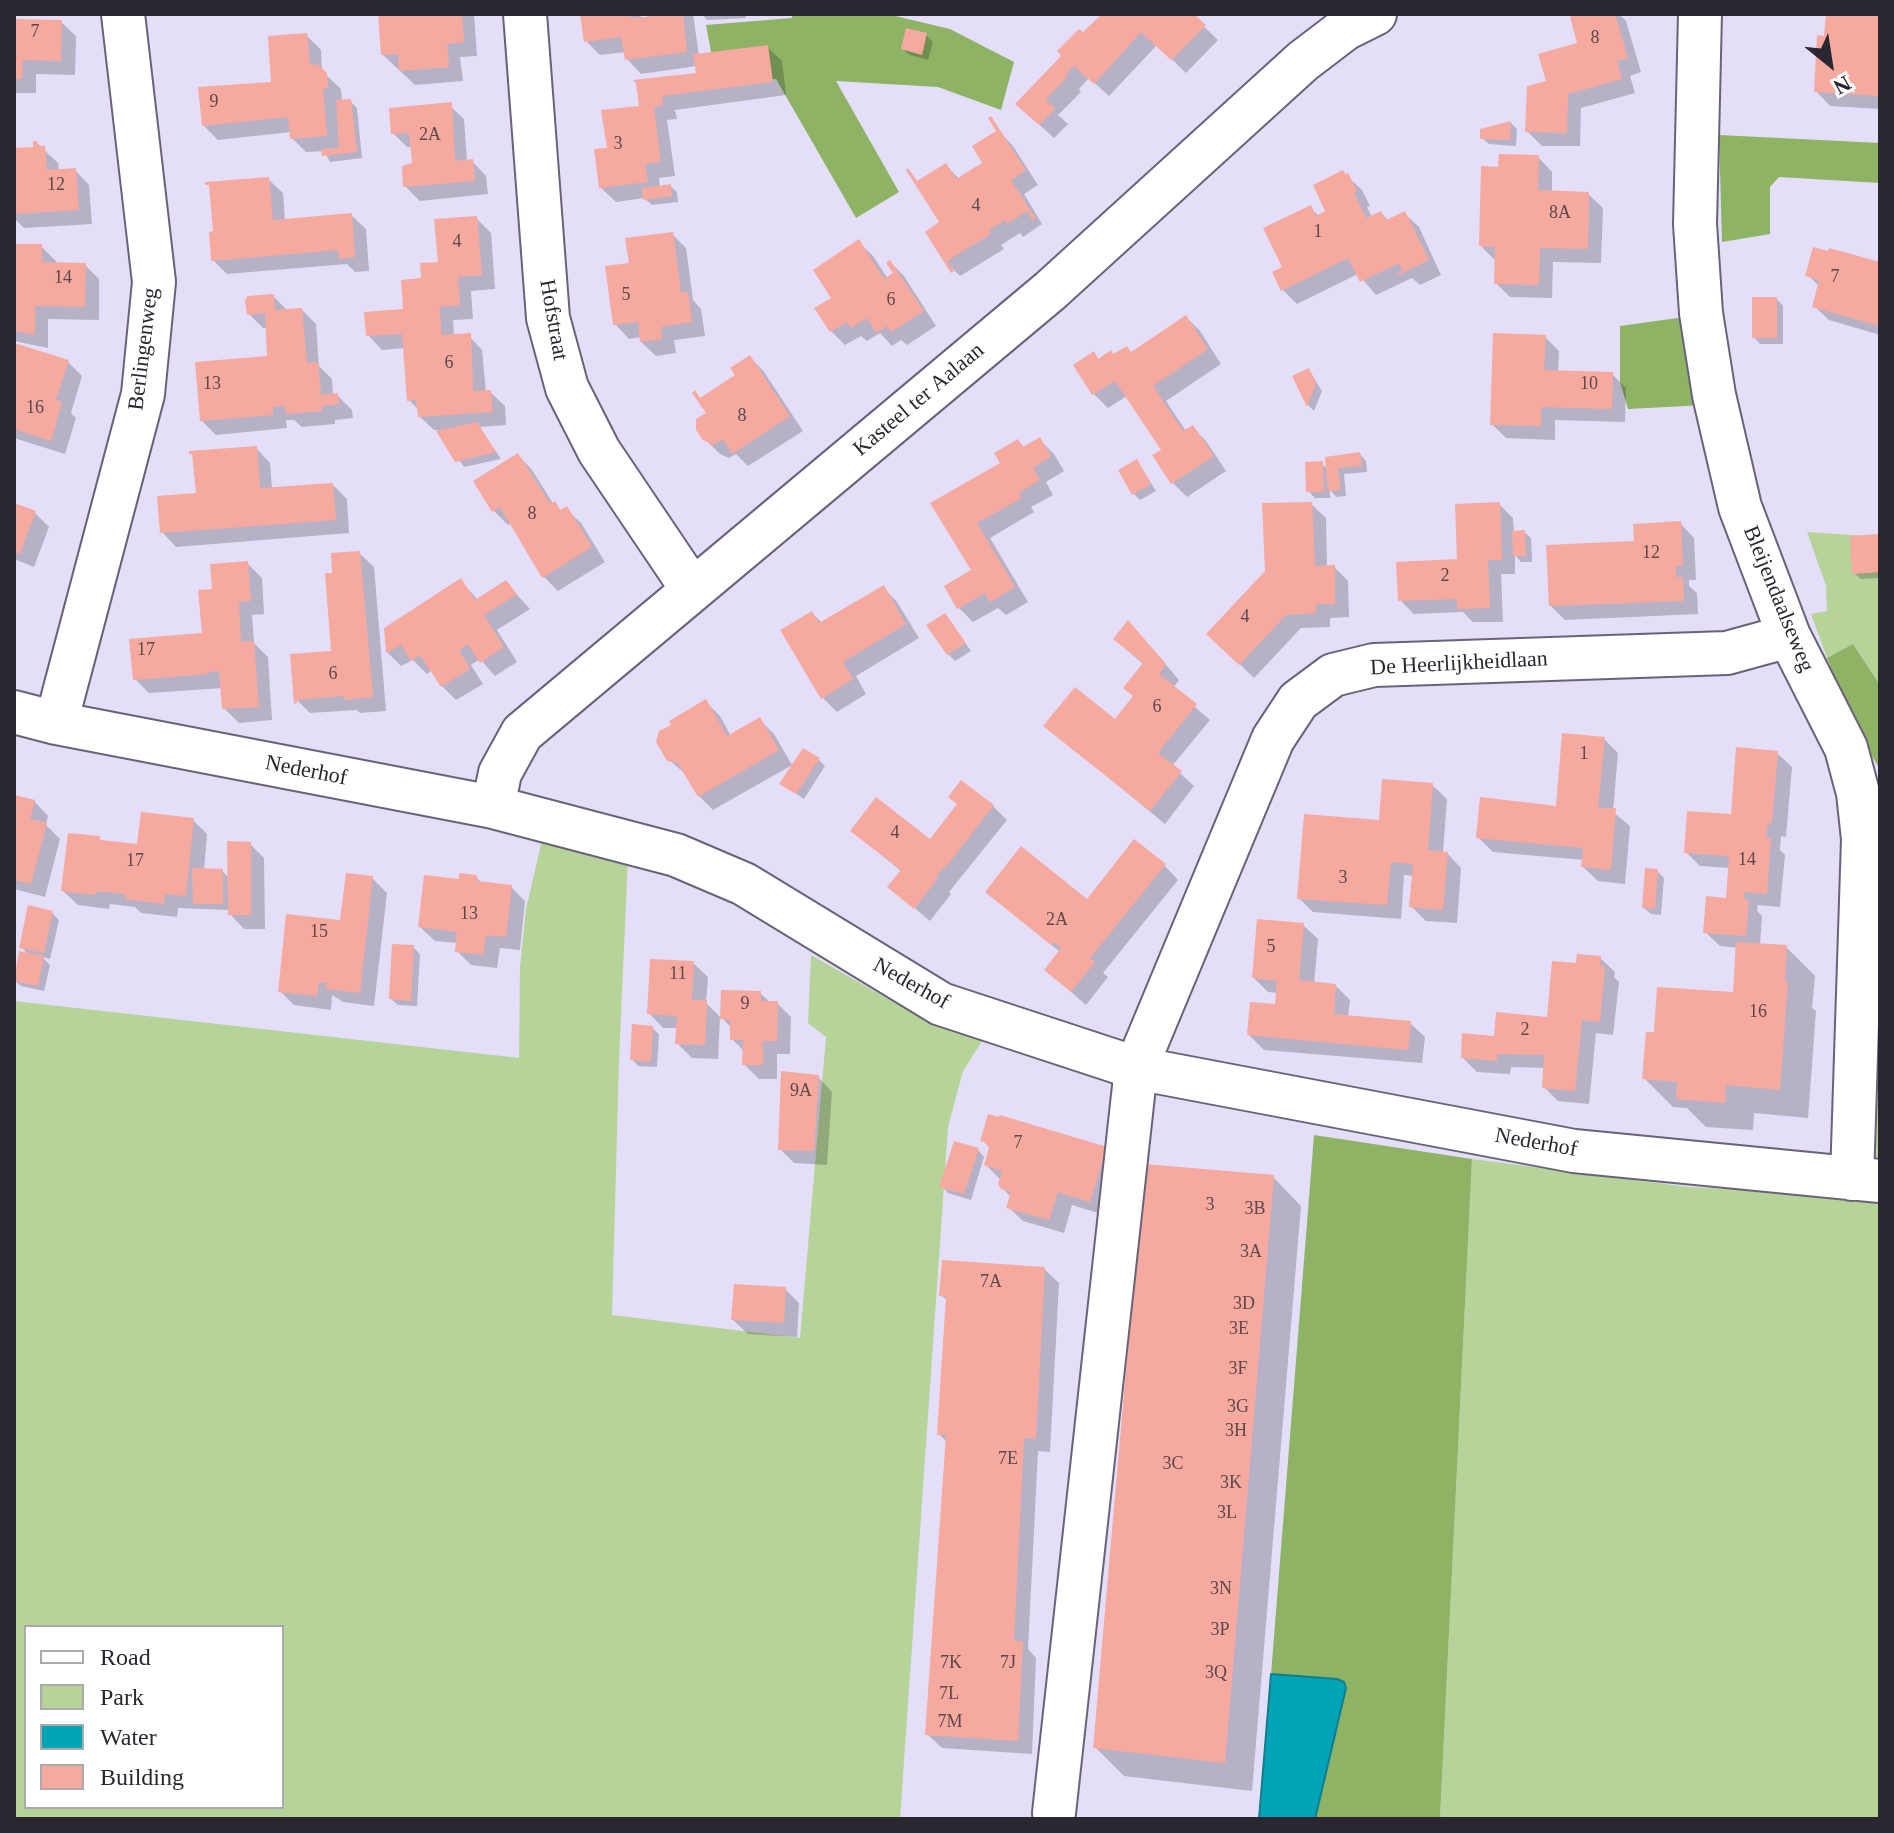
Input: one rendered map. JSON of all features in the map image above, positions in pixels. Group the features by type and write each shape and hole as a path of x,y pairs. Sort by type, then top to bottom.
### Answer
{"street":[{"name":"Berlingenweg","path":"56,723 143,394 154,282 123,14"},
{"name":"Hofstraat","path":"525,14 548,318 567,388 599,451 692,589"},
{"name":"Bleijendaalseweg","path":"1700,14 1695,224 1701,313 1714,395 1740,507 1789,636 1846,748 1860,809 1863,839 1866,1180"},
{"name":"Kasteel ter Aalaan","path":"493,807 500,773 522,733 1050,291 1350,19"},
{"name":"De Heerlijkheidlaan","path":"1054,1813 1136,1068 1273,739 1298,701 1333,675 1374,665 1727,653 1789,636"},
{"name":"Nederhof","path":"14,712 56,723 493,807 676,855 744,884 941,1004 1136,1068 1574,1151 1866,1180"}],"green space":[{"path":"792,14 887,14 950,29 1014,62 1001,110 938,87 836,81 899,192 856,218 776,79 717,84 706,25 792,18"},
{"path":"1719,135 1880,143 1880,183 1779,177 1770,187 1770,234 1722,242"},
{"path":"1692,316 1705,405 1628,409 1620,382 1620,326"},
{"path":"1807,532 1880,537 1880,685 1853,644 1827,658 1811,614 1827,611 1826,586"},
{"path":"1853,644 1880,685 1880,769 1854,728 1827,658"},
{"path":"543,836 628,857 612,1315 800,1338 826,1037 808,1023 811,955 918,1016 982,1041 963,1071 948,1127 900,1819 14,1819 14,1001 519,1058 520,967 526,909"},
{"path":"1880,847 1880,1160 1866,1159"},
{"path":"1314,1135 1472,1159 1440,1819 1315,1819 1346,1687 1337,1679 1271,1674"},
{"path":"1472,1159 1689,1187 1880,1196 1880,1819 1440,1819"}],"water":[{"path":"1271,1674 1337,1679 1344,1682 1346,1688 1315,1819 1259,1819"}],"building":[{"path":"378,14 462,14 464,42 447,44 449,67 399,71 398,54 381,55"},
{"path":"580,14 630,14 631,18 683,14 687,52 625,60 621,37 584,42"},
{"path":"1102,14 1194,14 1206,25 1171,60 1141,32 1094,84 1074,66 1046,99 1055,109 1039,125 1015,104 1061,56 1057,51 1079,29 1083,32"},
{"path":"1615,14 1628,58 1617,61 1622,79 1568,94 1567,133 1525,132 1527,86 1546,81 1538,54 1577,43 1570,17"},
{"path":"1826,14 1880,14 1880,96 1814,92 1817,35 1824,36"},
{"path":"14,19 62,20 61,61 23,60 22,79 14,79"},
{"path":"906,28 927,33 922,55 901,49"},
{"path":"307,33 310,65 317,64 327,73 328,88 323,89 327,136 290,139 288,117 202,126 198,87 271,82 268,36"},
{"path":"768,45 773,82 662,96 663,105 654,107 661,162 645,164 648,182 599,188 594,149 607,148 601,110 639,106 633,80 696,73 693,54"},
{"path":"351,99 357,152 322,156 321,149 339,148 336,100"},
{"path":"452,102 455,161 473,159 475,181 403,187 402,166 412,163 409,133 391,134 389,108"},
{"path":"991,116 1026,170 1011,180 1036,219 1033,221 1027,211 1007,224 1005,220 989,230 991,234 947,261 954,271 951,273 925,232 939,222 906,170 908,168 917,181 946,163 956,179 982,163 972,146 996,131 988,118"},
{"path":"1511,121 1510,140 1480,139 1480,129"},
{"path":"33,141 37,141 38,146 45,146 47,170 76,168 79,210 14,214 14,148 33,147"},
{"path":"1499,154 1539,155 1538,190 1589,192 1588,249 1540,248 1539,285 1494,284 1495,247 1479,246 1481,166 1498,167"},
{"path":"1343,170 1345,174 1348,173 1357,191 1354,193 1366,218 1381,211 1386,220 1405,211 1429,260 1398,275 1403,270 1399,263 1360,282 1348,258 1281,291 1272,272 1282,267 1263,228 1311,205 1316,216 1325,211 1313,185"},
{"path":"269,177 273,220 352,213 355,257 339,259 338,250 211,261 209,232 213,231 209,185 205,182"},
{"path":"671,184 672,196 643,200 642,188"},
{"path":"477,216 482,275 458,277 460,305 439,307 442,335 471,333 473,391 491,390 493,412 418,417 416,400 407,401 402,334 366,336 364,312 403,309 401,280 421,278 420,263 438,262 434,219"},
{"path":"673,232 681,293 688,292 692,322 661,327 662,339 640,342 638,322 613,325 605,266 629,263 625,238"},
{"path":"859,239 884,279 893,273 886,263 890,260 924,311 891,332 887,326 876,333 867,318 851,328 847,322 830,332 814,308 831,298 813,270"},
{"path":"14,244 42,244 42,262 86,263 85,307 35,306 35,335 14,331"},
{"path":"1813,247 1828,251 1829,248 1880,262 1880,326 1812,307 1819,280 1805,276"},
{"path":"274,294 275,310 302,308 307,363 318,362 321,395 338,393 339,404 322,406 322,411 288,414 285,406 273,407 273,415 200,421 195,362 267,356 265,313 247,315 245,300 248,296"},
{"path":"1752,297 1777,297 1777,338 1752,338"},
{"path":"1186,315 1208,349 1153,386 1183,431 1193,425 1214,456 1171,484 1152,455 1161,450 1115,381 1092,395 1073,365 1094,351 1098,359 1111,350 1113,354 1127,346 1131,352"},
{"path":"1493,333 1546,335 1544,370 1613,372 1612,409 1541,407 1541,426 1490,425"},
{"path":"14,343 69,360 56,400 62,402 51,441 14,429"},
{"path":"750,355 790,416 732,454 723,439 713,445 703,440 696,430 696,419 706,413 692,393 695,390 700,398 735,375 730,368"},
{"path":"1309,368 1316,383 1307,407 1292,376"},
{"path":"477,422 496,452 455,462 436,431"},
{"path":"1040,437 1051,456 1033,468 1040,480 1019,493 1022,498 977,523 1015,587 990,602 985,593 957,609 944,586 971,570 930,503 1000,463 994,453 1018,439 1023,447"},
{"path":"257,446 260,488 333,483 336,520 160,533 157,496 196,493 192,454 189,451"},
{"path":"1360,452 1362,466 1338,468 1341,490 1328,491 1325,457"},
{"path":"518,453 549,502 555,501 560,510 567,506 592,547 542,578 500,507 492,512 473,481"},
{"path":"1137,459 1151,484 1132,495 1118,470"},
{"path":"1323,461 1324,492 1306,492 1305,462"},
{"path":"1312,502 1315,566 1335,565 1335,604 1316,604 1316,613 1286,615 1239,665 1206,634 1265,571 1262,503"},
{"path":"1500,502 1502,560 1488,560 1490,608 1457,609 1457,599 1398,601 1396,562 1457,559 1455,504"},
{"path":"14,503 36,511 20,554 14,552"},
{"path":"1681,521 1683,566 1676,566 1676,577 1683,577 1684,601 1549,606 1546,545 1634,541 1633,524"},
{"path":"1525,530 1526,556 1513,556 1512,531"},
{"path":"1880,534 1880,572 1852,574 1850,536"},
{"path":"360,551 373,697 297,700 294,704 290,654 331,651 325,573 332,573 331,553"},
{"path":"248,561 251,601 239,602 241,642 254,641 259,707 222,709 219,671 133,680 129,639 202,633 198,590 212,589 210,564"},
{"path":"461,578 475,600 506,580 517,594 484,615 504,647 480,663 468,644 459,650 470,669 441,687 420,655 411,661 401,645 386,653 384,628"},
{"path":"884,585 906,624 843,662 853,679 821,699 780,630 812,611 819,623"},
{"path":"945,613 966,643 947,655 926,625"},
{"path":"1128,620 1166,664 1159,674 1197,704 1158,753 1182,771 1150,811 1043,726 1075,687 1115,719 1133,696 1123,688 1143,663 1113,639"},
{"path":"706,699 727,736 760,717 779,750 698,797 680,763 667,761 656,742 659,731 671,725 669,721"},
{"path":"1562,733 1605,737 1598,808 1616,808 1611,870 1581,867 1583,848 1476,838 1480,797 1556,806"},
{"path":"1736,747 1778,751 1772,823 1768,823 1766,838 1771,838 1767,894 1744,892 1744,899 1749,900 1746,936 1703,933 1706,896 1726,898 1729,856 1684,853 1687,811 1731,814"},
{"path":"803,748 820,758 796,794 779,784"},
{"path":"1382,779 1433,783 1428,850 1448,852 1443,910 1409,907 1413,864 1391,862 1387,905 1297,899 1304,814 1379,820"},
{"path":"961,780 994,805 936,876 938,878 914,909 887,887 901,870 850,831 876,797 930,839 957,804 948,797"},
{"path":"14,795 35,800 30,819 47,823 31,884 14,880"},
{"path":"141,812 194,818 186,896 165,894 164,904 125,899 125,894 96,891 95,895 61,891 68,833 137,844"},
{"path":"1134,839 1166,864 1090,958 1095,962 1071,992 1044,970 1061,948 1054,942 1051,945 985,892 1021,846 1087,899"},
{"path":"227,841 251,842 251,915 228,915"},
{"path":"192,868 223,869 223,904 193,904"},
{"path":"1645,868 1658,869 1655,909 1642,908"},
{"path":"346,873 373,876 360,993 326,989 327,983 319,982 317,996 278,992 286,914 340,920"},
{"path":"459,873 477,875 477,881 512,885 506,937 486,935 483,955 455,952 457,932 418,927 424,875 459,879"},
{"path":"28,905 53,911 44,953 19,948"},
{"path":"1257,919 1304,923 1299,980 1336,984 1334,1014 1411,1021 1408,1050 1247,1035 1250,1002 1275,1004 1277,981 1252,978"},
{"path":"1736,942 1787,945 1785,981 1788,981 1780,1090 1726,1085 1725,1103 1676,1099 1677,1082 1642,1079 1646,1032 1654,1032 1657,987 1733,992"},
{"path":"392,944 414,945 411,1001 389,999"},
{"path":"19,951 44,956 38,986 14,981"},
{"path":"1577,954 1601,956 1600,966 1605,966 1600,1022 1582,1020 1575,1091 1542,1088 1544,1055 1497,1054 1497,1061 1461,1058 1462,1033 1494,1036 1496,1012 1547,1017 1552,961 1576,963"},
{"path":"650,959 694,961 692,1000 707,1000 705,1045 675,1044 677,1016 647,1014"},
{"path":"721,990 761,991 761,1001 778,1001 777,1041 763,1041 763,1065 742,1065 743,1040 730,1040 730,1020 720,1019"},
{"path":"632,1024 653,1026 651,1062 630,1060"},
{"path":"781,1071 819,1075 814,1151 778,1150"},
{"path":"988,1114 1107,1147 1090,1202 1058,1192 1049,1220 1006,1208 1011,1192 1001,1189 998,1184 1002,1171 984,1165 989,1148 980,1141"},
{"path":"954,1141 979,1148 964,1194 939,1187"},
{"path":"1144,1164 1274,1175 1225,1763 1093,1748"},
{"path":"942,1260 1045,1267 1036,1439 1024,1438 1014,1641 1023,1641 1018,1741 925,1735 946,1435 937,1435 946,1296 939,1296"},
{"path":"734,1284 786,1287 784,1323 731,1320"}]}
